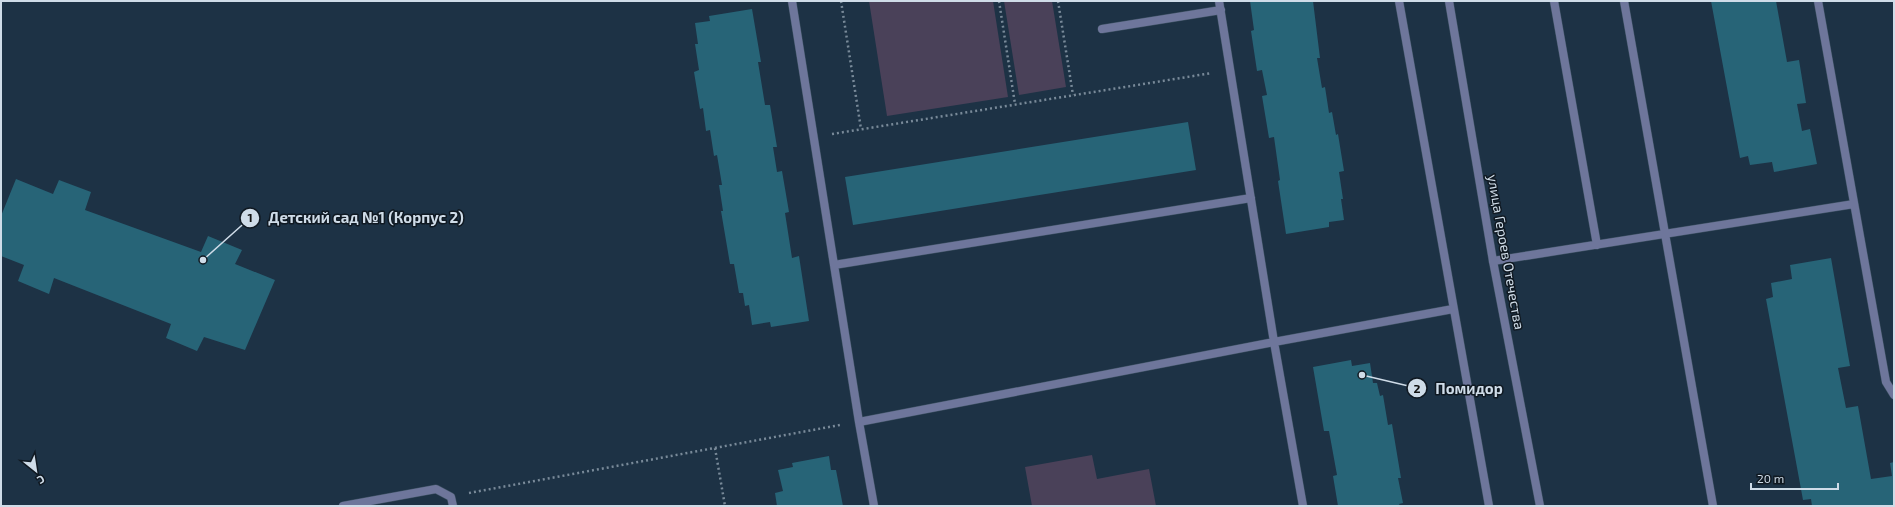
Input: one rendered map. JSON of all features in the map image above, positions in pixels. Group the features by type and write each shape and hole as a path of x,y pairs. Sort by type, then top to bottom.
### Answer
{"street":[{"path":"792,1 859,422 874,506"},
{"path":"1219,1 1274,342 1303,506"},
{"path":"1399,1 1489,506"},
{"name":"улица Героев Отечества","path":"1449,1 1493,261 1540,506"},
{"path":"1554,1 1597,245"},
{"path":"1624,1 1713,506"},
{"path":"1818,1 1886,382 1894,395"},
{"path":"1102,29 1221,10"},
{"path":"834,265 1251,198"},
{"path":"1493,261 1854,204"},
{"path":"859,422 1453,309"},
{"path":"343,506 436,489 451,497 453,506"}],"path":[{"path":"840,1 861,129"},
{"path":"999,1 1015,104"},
{"path":"1058,1 1073,95"},
{"path":"813,137 1230,70"},
{"path":"451,497 859,422"},
{"path":"716,448 725,506"}],"shaded area":[{"path":"869,1 993,1 1008,97 887,116"},
{"path":"1004,1 1052,1 1066,87 1019,95"},
{"path":"1092,455 1097,479 1149,469 1156,506 1032,506 1025,467"}],"building":[{"path":"1250,1 1313,1 1320,58 1317,58 1322,88 1325,87 1329,113 1332,112 1336,135 1338,134 1344,171 1339,172 1344,220 1329,222 1329,227 1286,234 1278,181 1280,180 1274,137 1269,138 1262,96 1267,95 1262,70 1257,71 1251,31 1254,30"},
{"path":"1711,1 1776,1 1787,62 1799,60 1806,103 1797,104 1802,131 1810,129 1817,164 1774,172 1772,162 1750,165 1748,156 1740,158"},
{"path":"752,9 761,62 758,62 765,105 770,105 777,147 773,147 777,172 782,171 789,212 785,213 792,258 799,256 809,321 771,327 770,322 752,325 749,305 745,306 743,293 739,293 734,264 730,264 721,211 723,211 719,185 722,185 717,155 714,156 710,130 706,131 703,108 700,109 694,72 699,70 695,44 698,44 695,23 710,21 709,16"},
{"path":"1188,122 1196,170 853,225 845,177"},
{"path":"16,179 53,194 59,180 91,192 85,210 201,252 208,236 242,250 235,264 275,280 245,350 204,337 197,351 166,338 171,324 54,278 49,294 18,281 24,265 1,256 1,216"},
{"path":"1831,258 1850,366 1838,368 1846,408 1858,406 1871,479 1892,476 1890,463 1894,462 1894,506 1812,506 1811,499 1803,500 1766,299 1773,297 1771,283 1792,279 1790,265"},
{"path":"1351,360 1352,366 1370,363 1373,383 1377,383 1380,396 1383,395 1388,425 1392,424 1401,478 1398,478 1403,503 1399,504 1400,506 1338,506 1333,476 1337,475 1329,431 1324,431 1313,367"},
{"path":"829,456 831,470 836,470 843,506 777,506 775,493 783,491 778,470 793,467 792,463"}],"place":[{"name":"Детский сад №1 (Корпус 2)","path":"203,260"},
{"name":"Помидор","path":"1362,375"}]}
